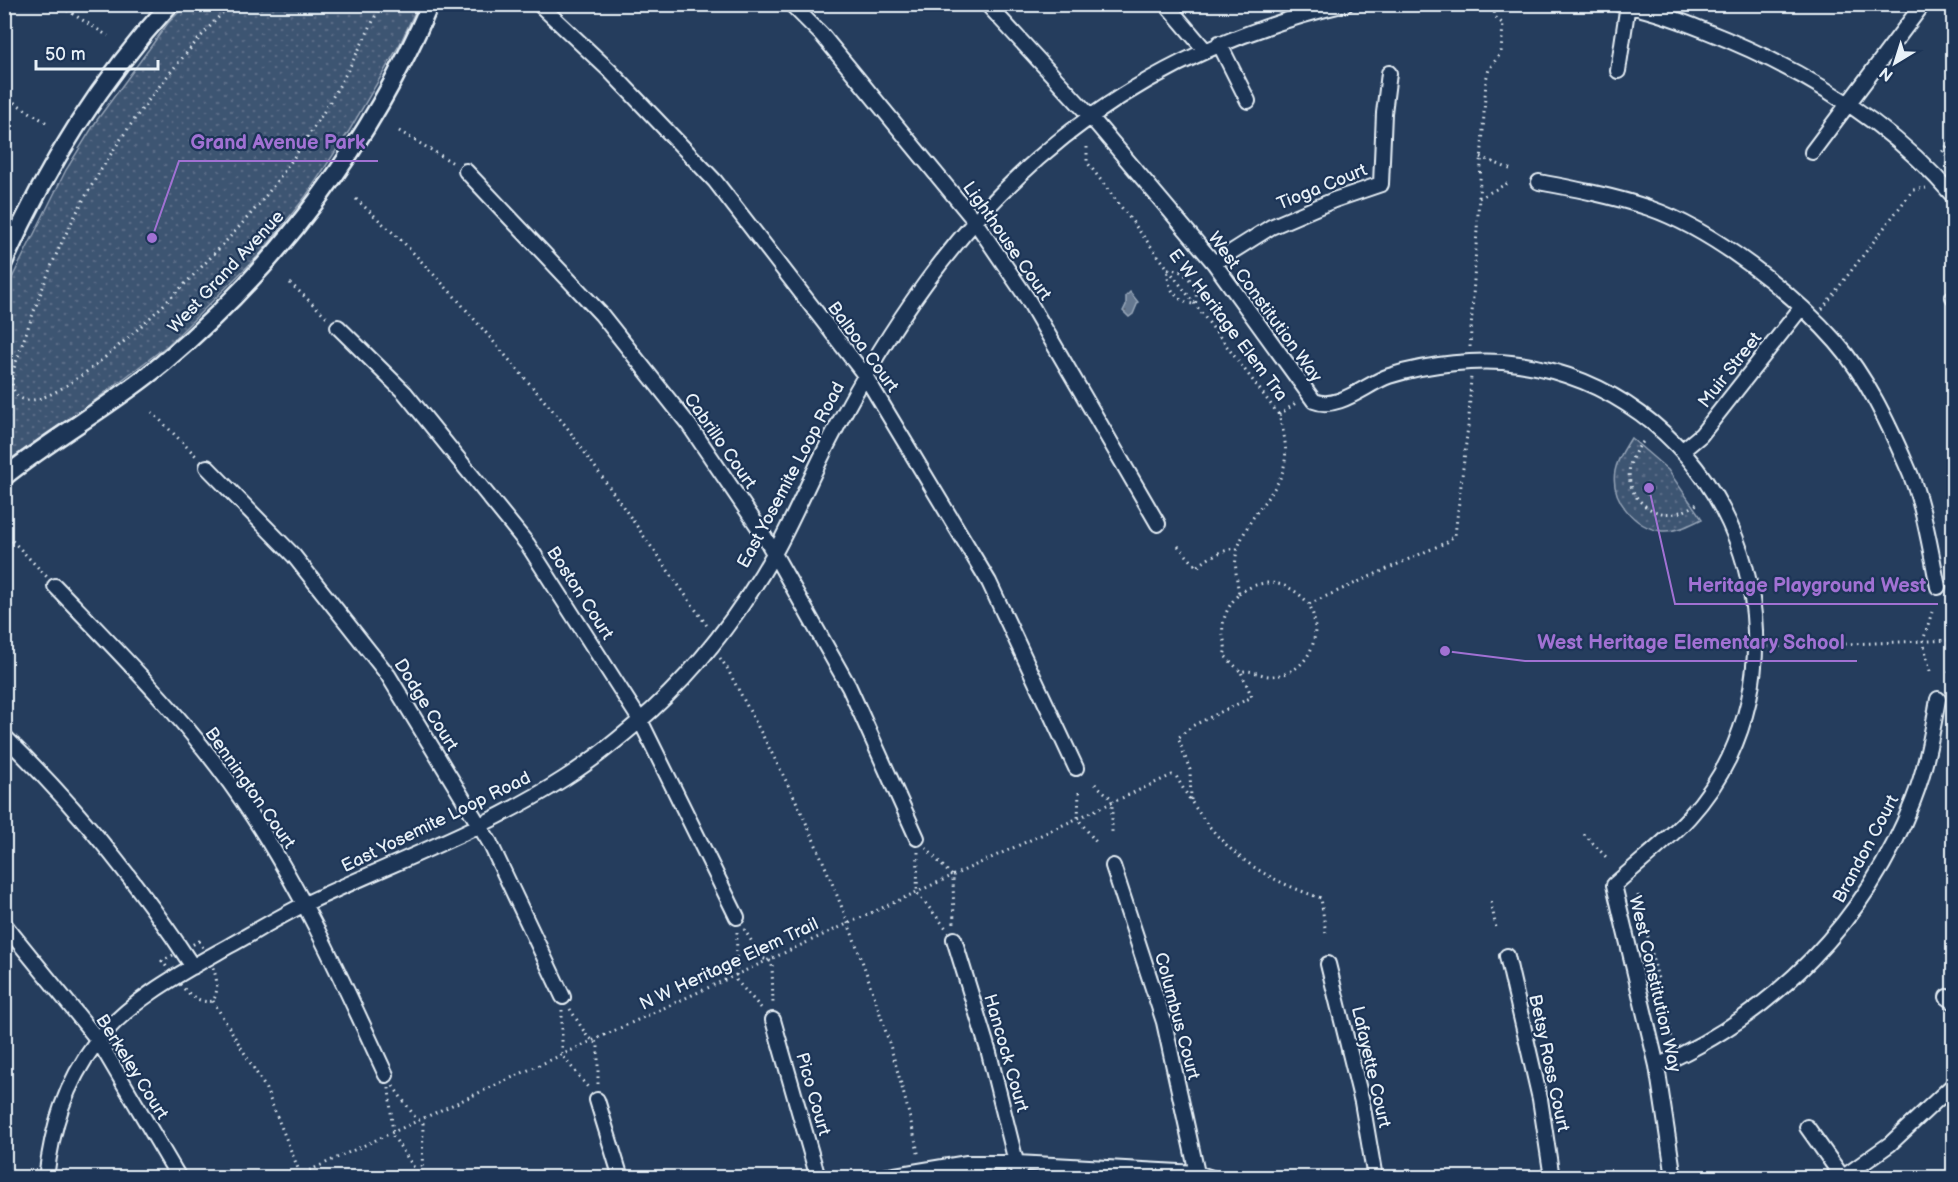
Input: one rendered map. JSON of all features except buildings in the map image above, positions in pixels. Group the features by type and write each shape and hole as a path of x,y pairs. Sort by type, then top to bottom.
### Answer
{"street":[{"path":"4,262 43,183 79,123 130,52 170,4"},
{"name":"West Grand Avenue","path":"4,477 11,468 162,364 220,311 271,257 318,199 356,141 380,102 430,4"},
{"name":"Balboa Court","path":"539,4 609,70 715,181 864,374 989,582 1076,768"},
{"name":"Lighthouse Court","path":"791,4 822,35 974,220 1027,298 1158,524"},
{"name":"West Constitution Way","path":"987,4 1090,116 1214,263 1307,396 1314,401 1327,404 1388,376 1444,364 1518,364 1572,377 1626,404 1683,450 1722,506 1745,559 1755,604 1756,647 1749,700 1739,735 1710,792 1670,839 1614,885 1657,1066 1674,1178"},
{"path":"1166,4 1205,50"},
{"name":"East Yosemite Loop Road","path":"45,1178 50,1139 61,1100 98,1040 118,1019 146,997 193,967 305,904 480,825 566,778 640,720 714,644 775,552 864,374 921,287 974,220 1040,157 1090,116 1205,50 1301,15 1346,4"},
{"path":"1812,152 1923,4"},
{"path":"1618,71 1625,5 1686,23 1760,52 1848,103 1894,137 1937,177 1953,196"},
{"path":"1219,44 1248,101"},
{"name":"Tioga Court","path":"1214,263 1271,227 1334,200 1381,184 1384,113 1389,73"},
{"name":"Cabrillo Court","path":"466,171 601,314 688,425 775,552 849,687 917,838"},
{"path":"1539,182 1594,192 1651,209 1690,227 1759,271 1837,343 1864,384 1907,465 1928,539 1938,587"},
{"name":"Muir Street","path":"1683,450 1701,435 1801,308"},
{"name":"Boston Court","path":"338,327 405,393 528,545 640,720 737,917"},
{"name":"Dodge Court","path":"207,467 294,556 388,675 480,825 563,997"},
{"name":"Bennington Court","path":"55,586 166,702 252,815 305,904 386,1075"},
{"name":"Brandon Court","path":"1657,1066 1707,1041 1747,1016 1800,972 1852,915 1894,843 1913,801 1928,755 1938,699"},
{"path":"4,735 68,803 119,864 193,967"},
{"name":"Columbus Court","path":"1113,866 1164,1022 1198,1175"},
{"name":"Berkeley Court","path":"4,924 98,1040 178,1176"},
{"name":"Hancock Court","path":"954,939 989,1053 1020,1178"},
{"name":"Betsy Ross Court","path":"1507,956 1540,1099 1552,1178"},
{"name":"Lafayette Court","path":"1328,964 1362,1102 1375,1178"},
{"name":"Pico Court","path":"773,1020 818,1178"},
{"path":"1807,1127 1843,1177 1890,1144 1953,1084"},
{"path":"597,1100 621,1178"},
{"path":"877,1178 967,1163 1017,1163 1198,1175 1212,1178"}],"path":[{"path":"57,4 108,36"},
{"path":"231,4 180,60 144,106 92,187 49,272 14,368 11,379 14,390 20,398 29,402 40,400 83,373 167,304 214,257 266,195 317,125 355,61 381,4"},
{"path":"1470,343 1486,80 1502,49 1503,24 1495,17 1493,4"},
{"path":"4,96 47,123"},
{"path":"399,131 466,171"},
{"path":"1946,165 1950,160 1942,152 1953,138"},
{"name":"E W Heritage Elem Tra","path":"1087,147 1088,162 1278,415 1286,445 1282,477 1254,513 1238,549 1239,594"},
{"path":"1481,157 1512,170"},
{"path":"1479,198 1508,183"},
{"path":"1813,320 1913,190 1926,188"},
{"path":"356,199 403,242 456,297 566,426 621,501 702,621 708,626"},
{"path":"1168,269 1180,272 1192,283 1197,299 1195,304 1183,301 1171,290 1168,269"},
{"path":"290,283 338,327"},
{"path":"1310,604 1447,542 1455,535 1472,385"},
{"path":"1278,415 1307,396"},
{"path":"152,412 207,467"},
{"path":"1643,442 1634,452 1630,465 1631,489 1638,501 1650,510 1665,515 1684,512 1697,504"},
{"path":"4,532 55,586"},
{"path":"1178,546 1197,567 1212,555 1227,549 1238,549"},
{"path":"1241,672 1246,670 1273,676 1295,669 1304,661 1314,643 1316,631 1310,604 1296,592 1276,583 1257,584 1239,594 1228,609 1222,628 1226,650 1224,655 1241,672 1251,697 1192,726 1178,738 1190,770 1190,801 1209,829 1234,853 1269,876 1321,898 1326,935"},
{"path":"1948,610 1953,621"},
{"path":"1930,671 1923,641 1932,612"},
{"path":"1756,647 1953,640"},
{"path":"720,659 727,668 796,802 847,924 873,996 917,1149"},
{"path":"1949,673 1953,661"},
{"name":"N W Heritage Elem Trail","path":"293,1178 1172,775 1176,776 1190,801"},
{"path":"1095,784 1112,799 1112,835"},
{"path":"1079,792 1078,819 1096,842"},
{"path":"1584,834 1609,860"},
{"path":"917,838 953,877 954,939"},
{"path":"917,838 917,893 954,939"},
{"path":"1638,895 1672,1038"},
{"path":"1491,902 1496,928"},
{"path":"737,917 762,958 772,962 773,1020"},
{"path":"737,917 736,980 773,1020"},
{"path":"213,1001 217,994 215,973"},
{"path":"187,990 201,1002 213,1001"},
{"path":"563,997 587,1036 597,1044 597,1100"},
{"path":"563,997 562,1055 597,1100"},
{"path":"213,1001 265,1087 301,1176"},
{"path":"386,1075 415,1117 423,1122 422,1178"},
{"path":"386,1075 392,1104 393,1133 422,1178"}],"shaded area":[{"path":"186,5 418,5 400,44 349,131 306,196 261,253 168,345 82,410 5,463 5,292 66,170 97,120 168,23"},
{"path":"1631,438 1668,470 1702,519 1678,529 1662,531 1643,524 1626,510 1616,492 1614,481 1619,458"}],"water":[{"path":"1130,292 1138,302 1133,314 1129,317 1123,311 1126,296"}],"place":[{"name":"Grand Avenue Park","path":"152,238"},
{"name":"Heritage Playground West","path":"1649,488"},
{"name":"West Heritage Elementary School","path":"1445,651"}]}
